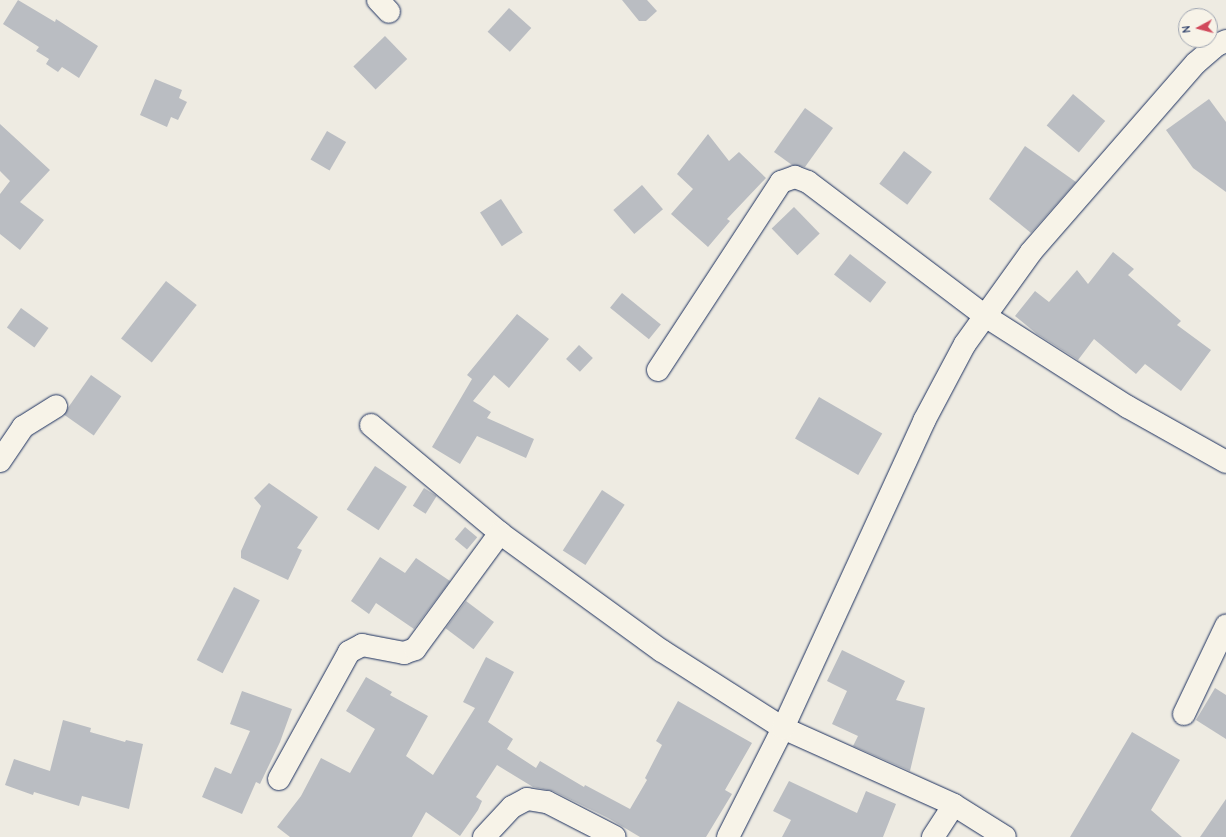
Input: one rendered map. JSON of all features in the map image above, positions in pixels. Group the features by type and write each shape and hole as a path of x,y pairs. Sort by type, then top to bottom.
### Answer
{"street":[{"path":"728,837 783,728 924,421 965,344 1031,252 1196,63 1217,45 1226,41"},
{"path":"658,370 781,182 795,177 808,182 985,316 1128,407 1226,462"},
{"path":"0,461 23,427 56,406"},
{"path":"371,425 500,533 662,652 783,728 954,805 1005,837"},
{"path":"278,779 349,652 362,645 375,645 404,653 415,649 500,533"},
{"path":"1184,714 1226,626"},
{"path":"484,837 512,807 528,799 547,802 615,837"},
{"path":"933,837 954,805"}],"building":[{"path":"18,0 55,22 56,19 98,46 79,78 62,67 58,72 46,64 49,59 36,51 39,47 3,24"},
{"path":"622,0 647,0 657,11 646,21 639,21"},
{"path":"509,8 531,28 510,52 488,32"},
{"path":"385,36 407,59 376,90 353,67"},
{"path":"155,79 182,90 179,98 187,102 178,120 171,117 167,127 140,115"},
{"path":"1073,94 1105,121 1079,152 1047,125"},
{"path":"1209,99 1226,122 1226,192 1193,168 1166,130"},
{"path":"805,108 833,128 805,167 792,165 774,152"},
{"path":"0,124 50,170 20,202 44,220 20,250 0,234 0,194 10,181 0,171"},
{"path":"327,131 346,142 330,171 310,160"},
{"path":"708,134 729,161 739,152 766,178 727,219 730,221 708,247 671,214 693,189 677,174"},
{"path":"1025,146 1076,182 1031,233 989,199"},
{"path":"904,151 932,172 907,205 879,184"},
{"path":"642,185 663,209 634,234 613,210"},
{"path":"501,199 523,233 502,246 480,213"},
{"path":"794,207 820,234 797,255 772,229"},
{"path":"1113,252 1134,269 1128,275 1181,321 1177,325 1211,350 1181,391 1145,364 1136,374 1094,339 1078,360 1037,334 1015,316 1035,291 1049,302 1077,270 1088,284"},
{"path":"850,254 886,282 870,303 834,274"},
{"path":"166,281 197,305 152,363 121,339"},
{"path":"622,293 661,324 649,339 610,308"},
{"path":"21,308 49,328 34,347 7,327"},
{"path":"517,314 549,339 509,388 494,375 473,401 491,412 487,418 534,439 526,458 477,436 460,464 432,447 472,379 467,375"},
{"path":"579,345 593,358 580,372 566,359"},
{"path":"91,375 121,396 94,436 63,414"},
{"path":"819,397 882,434 858,475 795,439"},
{"path":"375,466 407,487 379,530 347,510"},
{"path":"269,483 318,517 297,548 302,550 288,580 241,558 241,551 261,506 254,498"},
{"path":"424,488 437,496 426,514 413,506"},
{"path":"602,490 625,505 585,565 563,550"},
{"path":"465,527 477,537 467,550 455,539"},
{"path":"380,557 405,573 416,558 450,581 414,629 376,603 369,614 351,601"},
{"path":"234,587 260,600 223,673 197,660"},
{"path":"466,601 494,622 473,649 446,628"},
{"path":"842,650 905,681 896,700 925,708 910,771 853,746 858,736 832,724 847,691 827,681"},
{"path":"486,657 514,672 488,722 513,739 507,749 536,768 540,761 584,787 585,785 630,809 647,780 645,778 662,745 656,741 678,701 752,743 725,790 732,794 706,837 640,837 608,818 553,791 533,787 497,765 476,797 482,801 478,810 460,836 426,812 412,837 290,837 277,827 301,796 321,758 350,773 375,729 346,711 366,677 392,692 390,695 428,716 406,756 433,775 475,708 463,702"},
{"path":"1215,688 1226,695 1226,739 1196,720"},
{"path":"242,691 292,709 280,742 260,784 256,782 242,814 202,797 215,767 231,774 250,731 230,724"},
{"path":"63,720 91,728 90,732 125,742 126,740 143,744 129,809 82,796 79,806 34,792 33,795 5,785 14,759 50,771"},
{"path":"1132,732 1180,760 1151,810 1182,837 1070,837"},
{"path":"789,781 857,813 866,791 896,804 883,837 782,837 791,820 773,811"},
{"path":"1226,799 1226,837 1200,837"}]}
